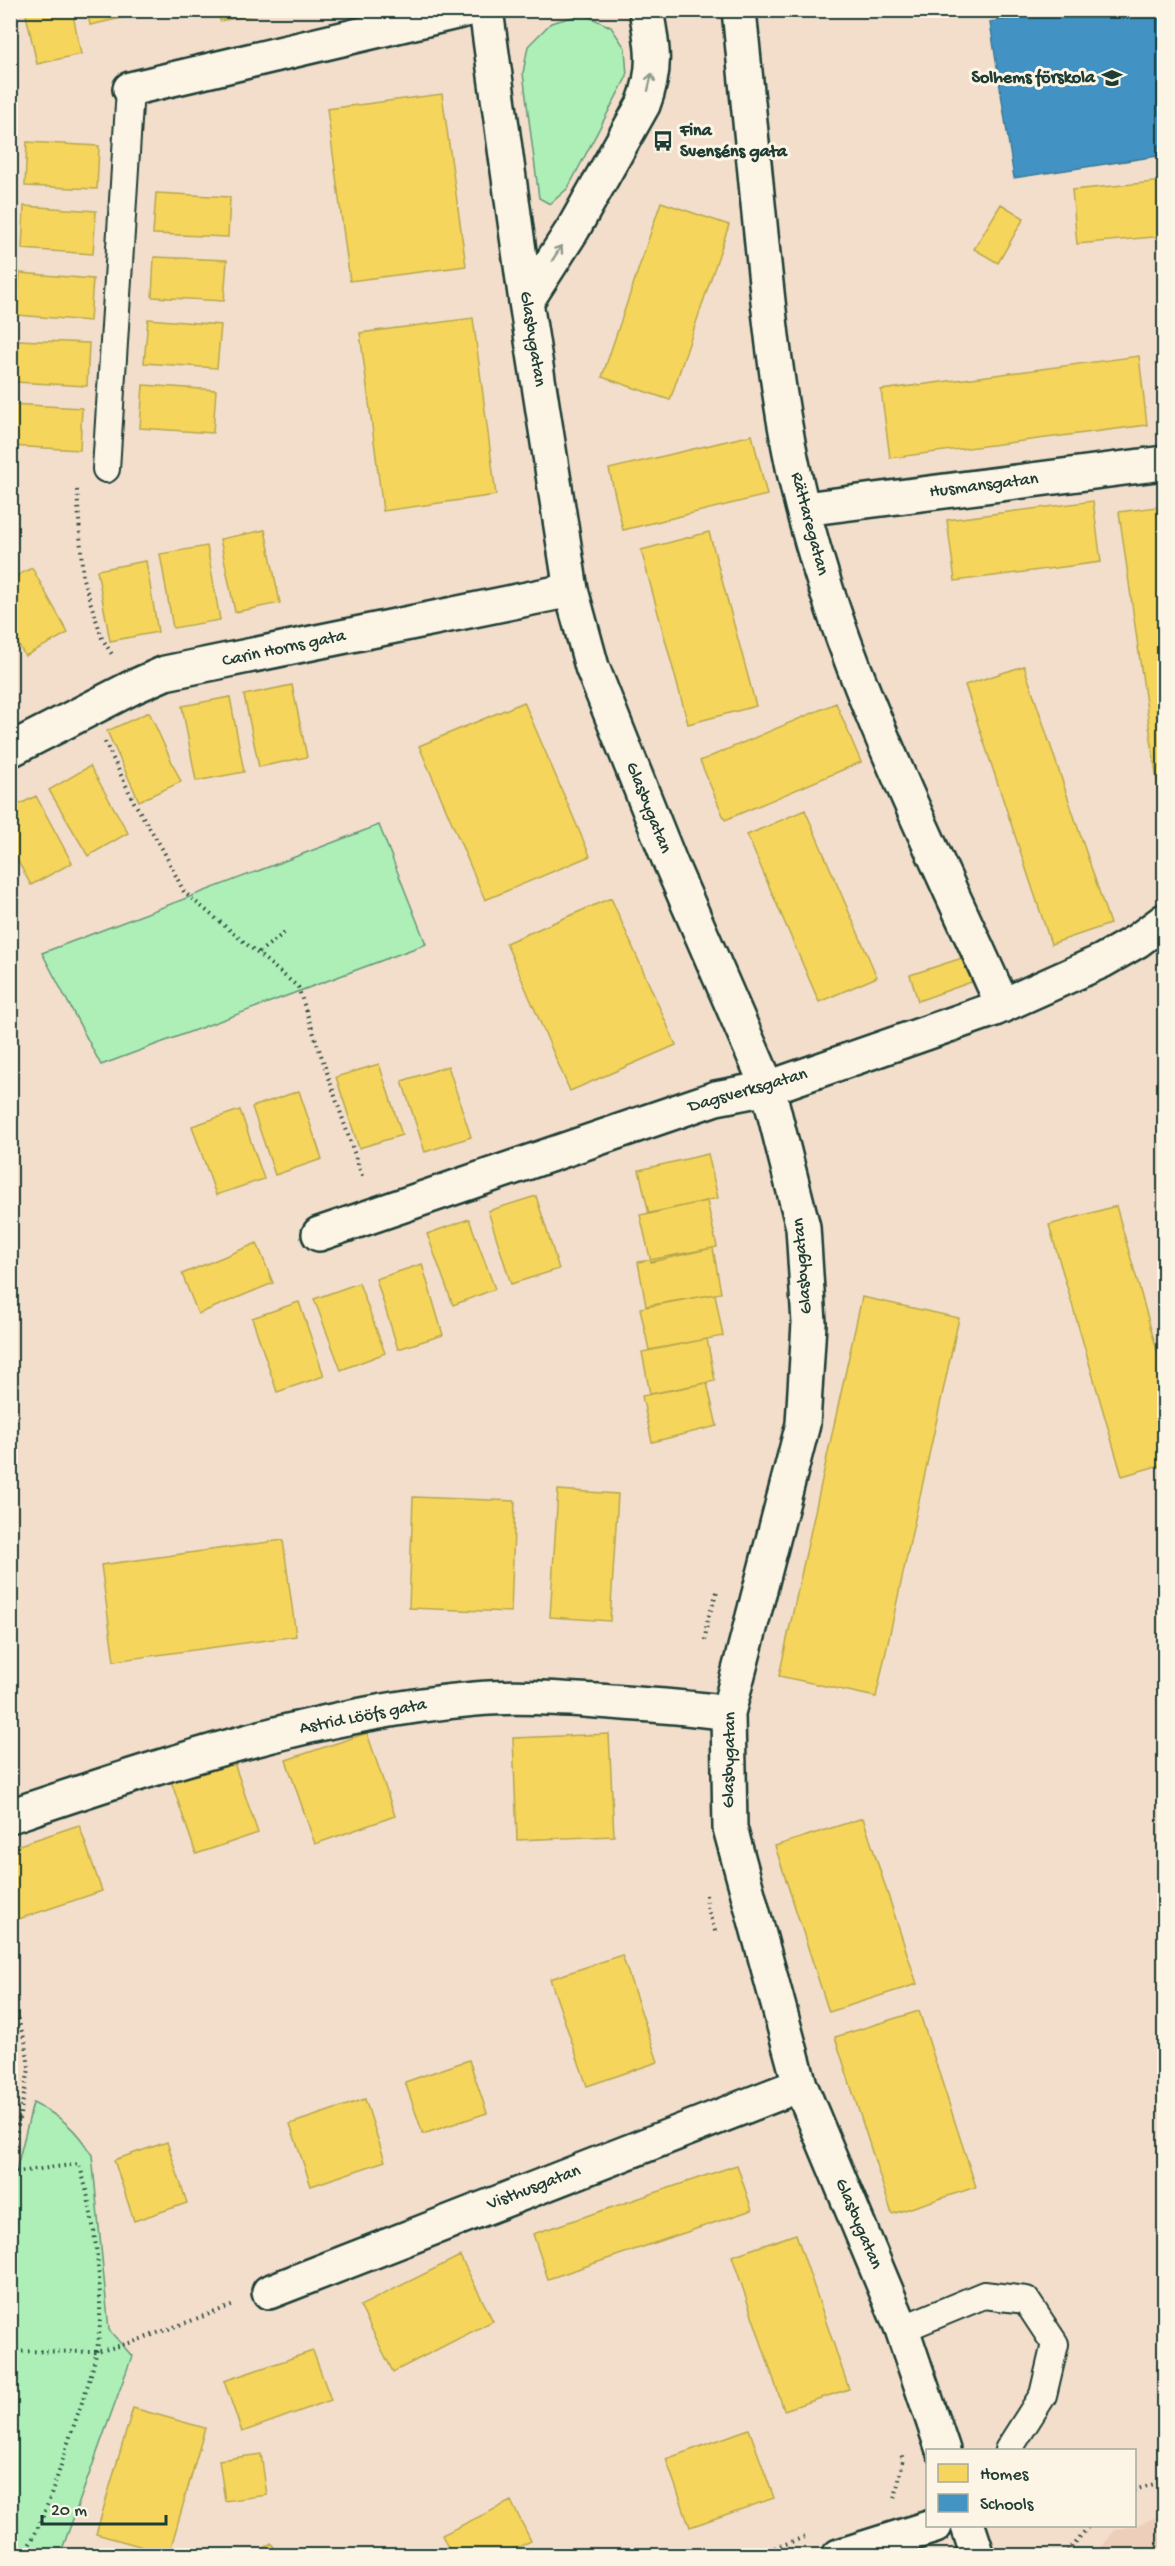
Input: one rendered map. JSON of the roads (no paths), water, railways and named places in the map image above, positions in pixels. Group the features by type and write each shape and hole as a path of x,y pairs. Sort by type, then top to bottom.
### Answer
{"street":[{"path":"130,89 465,10"},
{"name":"Glasbygatan","path":"486,10 526,302 571,590 597,678 670,862 768,1088 803,1227 808,1323 803,1424 728,1713 730,1828 800,2085 902,2329 942,2449"},
{"path":"526,302 573,229 643,105 650,88 654,63 646,10"},
{"name":"Rättaregatan","path":"739,10 775,368 804,509 822,573 850,656 888,749 1004,1006"},
{"name":"Husmansgatan","path":"804,509 1164,463"},
{"name":"Carin Horns gata","path":"10,750 165,673 571,590"},
{"name":"Dagsverksgatan","path":"318,1234 716,1098 768,1088 1004,1006 1102,961 1137,941 1164,921"},
{"name":"Astrid Lööfs gata","path":"10,1816 147,1770 247,1742 324,1722 406,1707 477,1699 531,1697 685,1707 728,1713"},
{"name":"Visthusgatan","path":"269,2292 800,2085"},
{"path":"839,2556 932,2527"},
{"path":"968,2527 978,2556"}],"lane":[{"path":"106,469 130,89"},
{"path":"902,2329 984,2295 1026,2300 1055,2344 1043,2396 1009,2449"}],"place":[{"name":"Solhems förskola","path":"1112,78"},
{"name":"Fina Svenséns gata","path":"663,141"}]}
